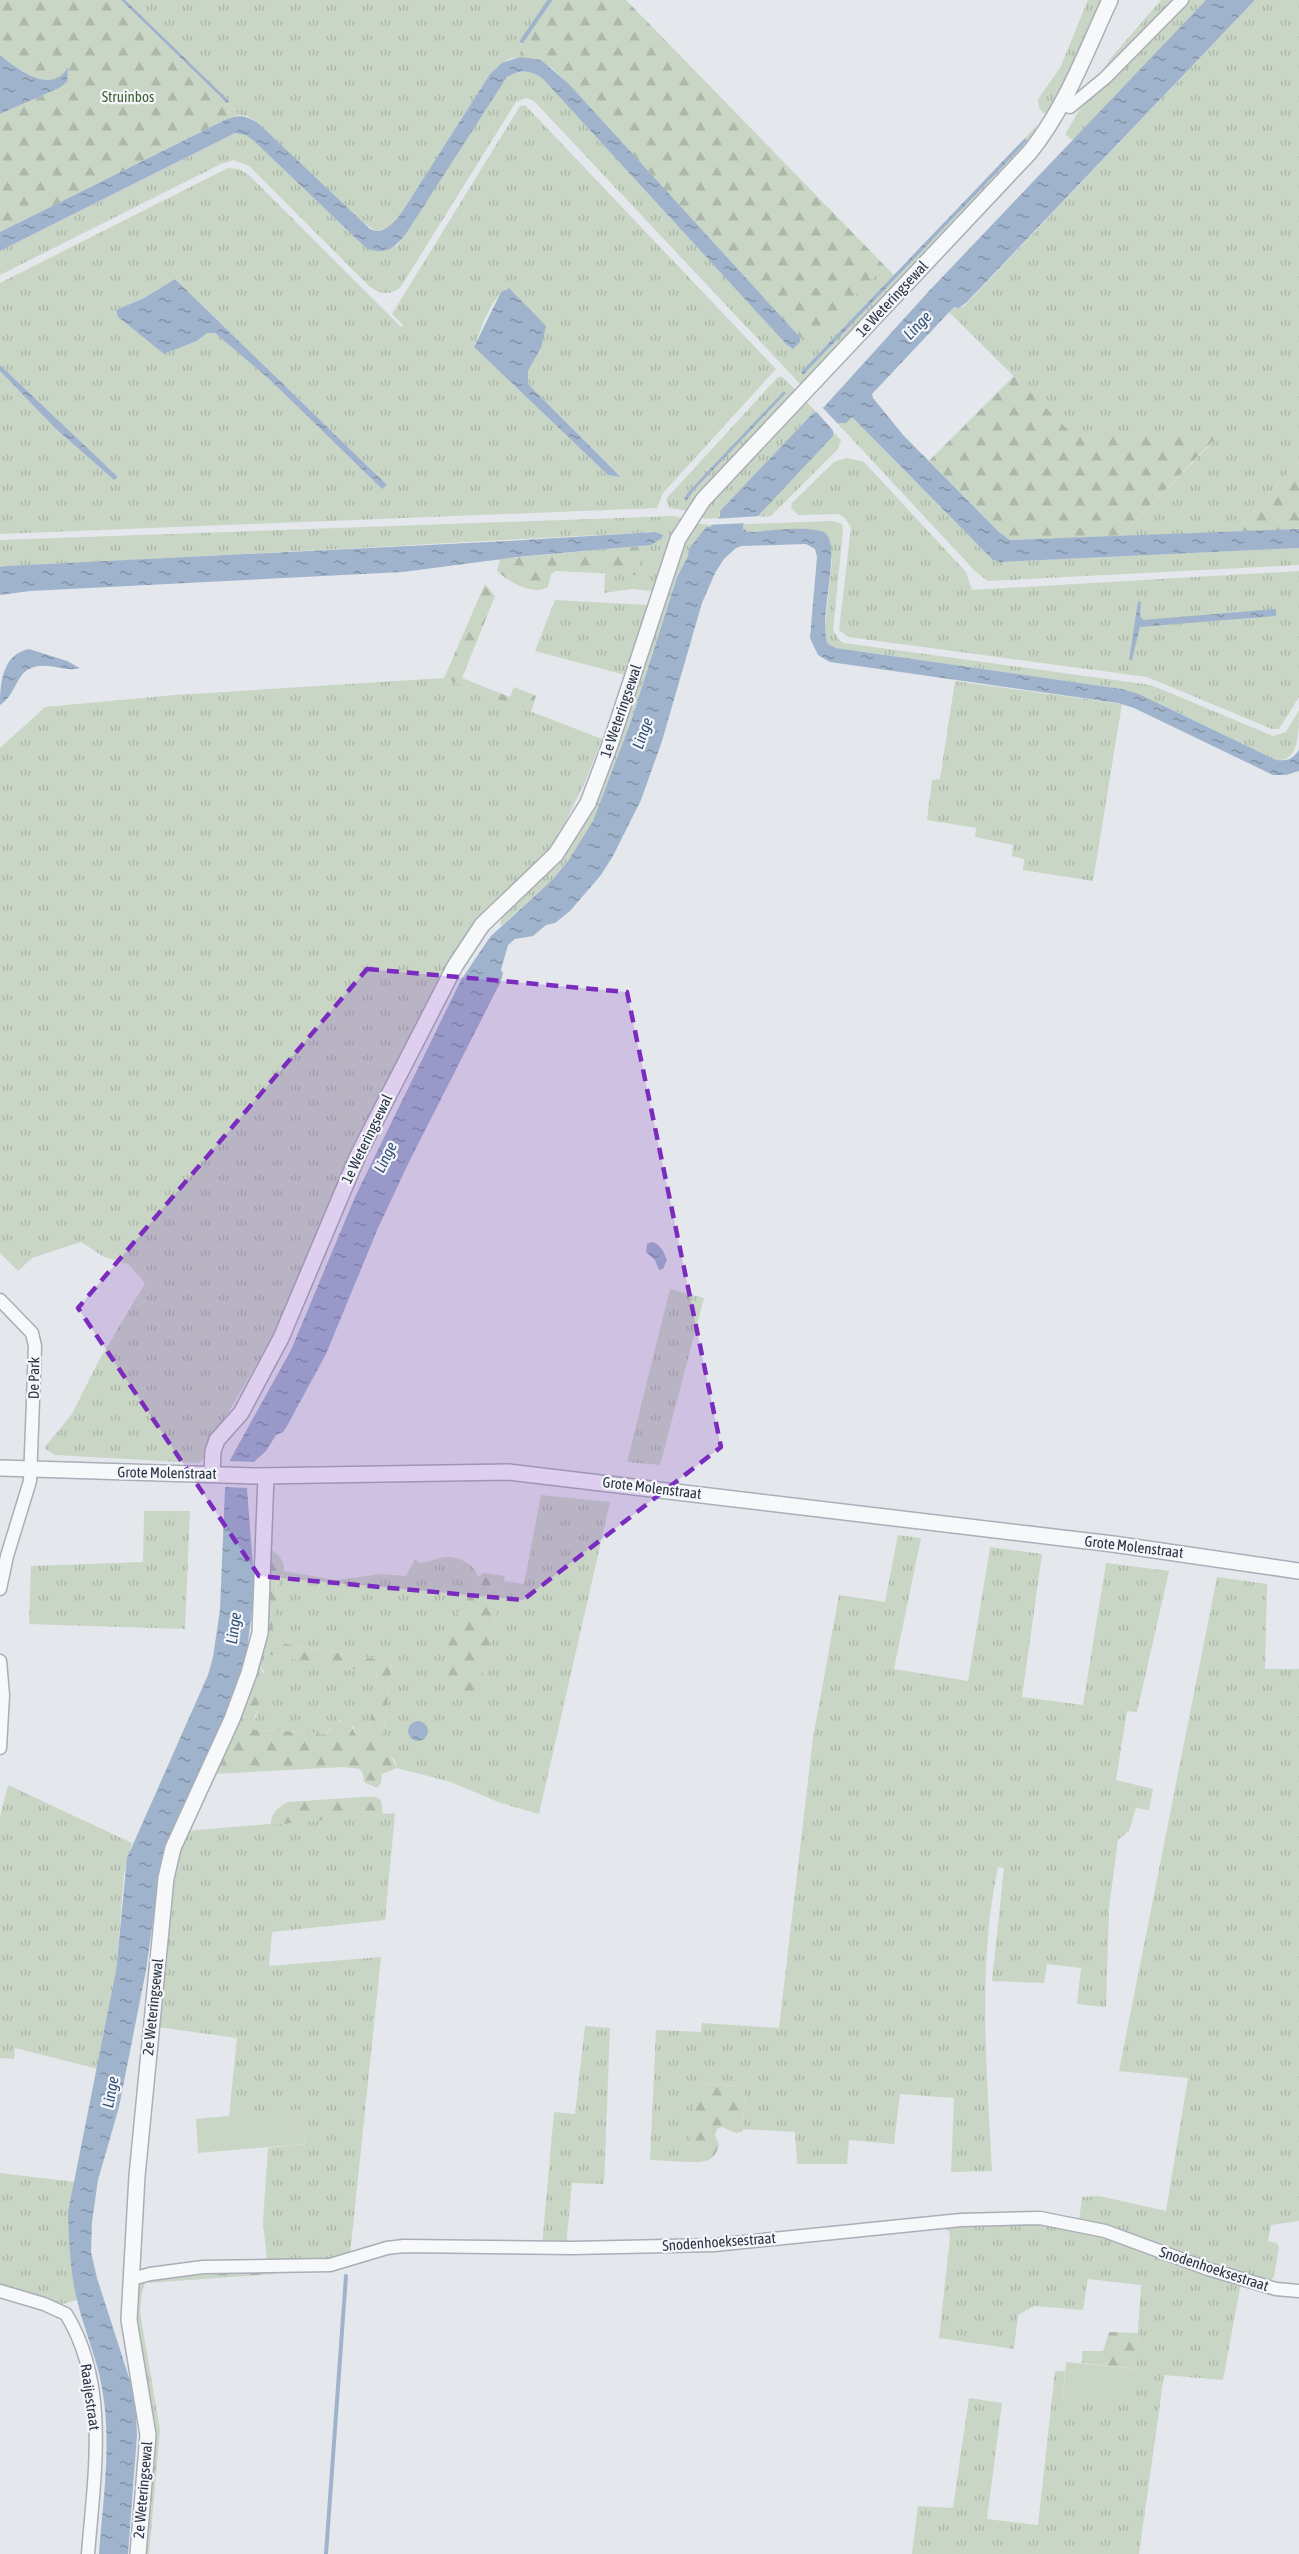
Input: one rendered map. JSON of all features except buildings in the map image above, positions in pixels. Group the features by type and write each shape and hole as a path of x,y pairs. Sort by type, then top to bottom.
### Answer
{"street":[{"name":"1e Weteringsewal","path":"218,1475 213,1451 217,1440 241,1413 281,1338 359,1153 454,966 482,925 556,854 588,803 611,742 670,561 691,517 703,500 1030,152 1050,125 1110,0"},
{"path":"1061,104 1070,107 1105,78 1182,0"},
{"name":"De Park","path":"0,1300 32,1333 35,1346 31,1469"},
{"name":"Grote Molenstraat","path":"0,1468 261,1476 508,1472 1135,1547 1299,1571"},
{"path":"0,1589 7,1556 30,1481 31,1469"},
{"name":"2e Weteringsewal","path":"138,2554 148,2435 129,2320 137,2176 166,1878 173,1848 235,1710 260,1633 261,1476"},
{"path":"0,1661 3,1695 0,1748"},
{"name":"Snodenhoeksestraat","path":"132,2279 150,2274 203,2267 330,2265 387,2248 404,2246 573,2248 714,2245 961,2220 1025,2217 1071,2223 1105,2231 1208,2269 1276,2289 1299,2291"},
{"name":"Raaijestraat","path":"0,2291 44,2304 66,2314 86,2359 95,2416 96,2446 88,2554"}],"highlighted area":[{"path":"367,969 627,992 721,1447 523,1600 259,1576 78,1308"}],"green space":[{"name":"Struinbos","path":"0,0 120,0 239,115 0,232 0,114 59,88 67,69 60,77 43,80 24,72 0,55"},
{"path":"120,0 550,0 522,41 520,57 509,59 490,74 402,212 389,227 378,231 368,226 337,200 258,123 247,116 239,115"},
{"path":"550,0 626,0 885,266 816,334 800,338 568,83 551,67 520,57 522,41"},
{"path":"1088,0 1103,0 1055,104 1049,112 1043,113 1038,99 1060,68"},
{"path":"1161,0 1177,0 1100,75 1110,59"},
{"path":"1188,0 1206,0 1073,141 1065,134 1080,109"},
{"path":"1255,0 1299,0 1299,461 1235,532 1119,537 1213,442 1213,436 1075,437 949,312 954,307 963,307 968,302"},
{"path":"531,71 543,79 790,348 800,342 800,338 816,334 885,266 894,275 801,372 803,374 1027,141 1025,138 1036,126 1036,135 802,386 534,101 526,98 516,102 400,288 392,292 380,292 369,286 249,166 234,160 221,164 0,275 0,251 235,133 247,135 254,141 366,248 397,246 507,77 513,73"},
{"path":"525,105 776,369 663,493 657,508 0,534 0,371 56,429 114,480 118,477 0,365 0,283 228,168 239,169 249,175 401,327 403,325 392,314 520,106","holes":["175,279 387,485 381,488 269,379 215,333 207,333 197,341 164,354 118,317 116,310 144,298","508,288 541,348 528,371 528,384 621,476 608,475 474,347 491,306"]},
{"path":"781,376 797,391 688,511 669,508 666,499"},
{"path":"1014,376 1075,437 1207,430 1214,436 1213,441 1119,537 1010,540 999,532 929,461"},
{"path":"806,401 815,411 720,511 719,518 705,519 699,516"},
{"path":"852,417 993,560 1000,562 1299,548 1299,565 988,581 975,571 838,424"},
{"path":"833,431 841,440 838,449 771,516 757,517"},
{"path":"847,458 864,462 966,572 972,590 1299,571 1299,697 1279,729 1272,729 1147,677 848,637 839,630 851,527 844,517 838,514 798,515 791,508 792,503 834,462"},
{"path":"1299,461 1299,529 1235,532"},
{"path":"674,516 681,520 665,554 652,591 632,589 604,593 605,573 635,574 641,550 655,532 0,567 0,540"},
{"path":"833,521 842,524 843,530 833,630 839,640 844,643 1151,685 1273,736 1286,732 1299,710 1298,736 1293,751 1284,760 1276,760 1139,694 1122,689 836,648 828,644 824,637 832,560 821,531 804,529 748,532 743,530 743,525"},
{"path":"693,523 712,525 688,556 677,577 631,721 593,821 580,846 553,879 502,925 500,924 508,909 555,865 583,825 678,553"},
{"path":"651,545 641,550 635,575 556,571 551,574 548,587 535,590 514,583 497,571 500,559"},
{"path":"485,584 495,596 462,678 510,697 514,687 536,696 531,712 444,678"},
{"path":"555,600 648,605 625,675 535,651"},
{"path":"444,678 602,739 585,782 557,839 537,867 461,942 283,1319 210,1444 207,1457 198,1463 55,1455 44,1448 72,1414 97,1364 145,1283 128,1264 104,1257 81,1242 32,1258 18,1271 0,1253 0,748 45,707 175,695"},
{"path":"955,681 1122,704 1093,881 1023,870 1024,859 1012,856 1013,845 975,837 976,828 927,820 932,780 940,779"},
{"path":"670,1289 704,1298 660,1465 627,1462"},
{"path":"541,1495 610,1502 539,1814 498,1802 451,1782 397,1768 395,1760 382,1747 392,1662 283,1643 273,1634 272,1623 277,1603 276,1587 284,1571 335,1580 382,1574 406,1576 415,1559 420,1563 453,1557 471,1566 478,1578 476,1587 470,1595 459,1689 476,1704 504,1581 524,1584"},
{"path":"144,1511 190,1511 185,1629 29,1624 31,1566 143,1562"},
{"path":"898,1535 921,1538 894,1669 968,1681 990,1547 1042,1554 1022,1697 1083,1705 1106,1563 1169,1571 1137,1712 1127,1711 1116,1780 1153,1789 1149,1810 1136,1808 1129,1831 1118,1840 1109,1908 1106,2007 1077,2004 1081,1968 1047,1964 1044,1983 992,1981 1004,1868 998,1867 988,1943 985,2019 992,2171 951,2172 954,2098 900,2094 894,2144 849,2140 847,2164 797,2164 795,2132 743,2129 745,2086 695,2084 690,2162 650,2160 656,2030 701,2032 702,2023 779,2028 813,1738 839,1595 885,1602"},
{"path":"269,1548 280,1557 284,1566 276,1586 277,1603 273,1625 274,1633 282,1643 392,1662 382,1747 389,1752 397,1768 382,1774 381,1783 377,1788 364,1782 360,1769 344,1767 212,1774 257,1663 267,1679 252,1726 254,1730 307,1732 323,1735 337,1723 348,1720 358,1738 367,1742 377,1673 260,1653"},
{"path":"483,1573 505,1576 476,1705 444,1675 449,1625 477,1585 478,1577"},
{"path":"1217,1577 1267,1584 1265,1669 1299,1669 1299,2221 1271,2225 1268,2241 1277,2243 1279,2247 1274,2276 1270,2283 1079,2221 1082,2197 1099,2196 1166,2211 1188,2078 1119,2071"},
{"path":"260,1653 377,1673 367,1743 358,1738 353,1726 341,1720 323,1735 307,1732 254,1730 251,1726 256,1717 264,1671 257,1663"},
{"path":"8,1785 132,1843 124,1874 116,1971 98,2069 15,2048 14,2059 0,2058 0,1816"},
{"path":"376,1797 381,1800 383,1814 271,1825 278,1808 288,1802"},
{"path":"395,1813 385,1920 272,1932 269,1966 381,1957 350,2255 326,2261 267,2260 263,2222 268,2148 305,2144 302,2110 229,2116 237,2038 157,2027 165,1927 179,1855 187,1831"},
{"path":"585,2026 610,2028 604,2184 572,2183 566,2246 542,2246 554,2112 575,2114"},
{"path":"694,2084 745,2086 743,2131 736,2133 722,2127 717,2129 715,2135 719,2145 715,2155 709,2160 690,2162"},
{"path":"302,2109 305,2144 198,2153 196,2119"},
{"path":"0,2173 75,2182 70,2241 77,2300 63,2304 0,2285"},
{"path":"1012,2222 1063,2226 1079,2233 1106,2236 1241,2283 1223,2380 1164,2375 1139,2554 912,2554 918,2506 953,2508 969,2398 1002,2403 987,2519 1038,2525 1055,2371 1065,2371 1063,2399 1133,2405 1141,2285 1088,2279 1083,2310 1034,2306 1018,2315 1014,2349 939,2338 950,2238 949,2231 946,2229 967,2224"},
{"path":"271,2271 275,2274 147,2283 147,2278 191,2272"},
{"path":"147,2278 142,2292 140,2312 160,2430 149,2554 143,2554 152,2433 135,2340 138,2286"},
{"path":"1109,2332 1137,2333 1137,2369 1082,2363 1082,2351 1103,2351"},
{"path":"1066,2362 1137,2369 1133,2406 1063,2399"}],"water":[{"path":"121,0 125,0 229,101 227,103"},
{"name":"Linge","path":"1206,0 1255,0 967,302 959,308 954,307 872,394 904,436 999,532 1010,540 1299,529 1299,548 1000,562 993,560 852,417 846,423 839,423 833,431 833,436 757,517 751,517 743,525 743,529 748,532 812,530 821,531 828,536 831,563 825,633 828,644 836,648 1122,689 1139,694 1276,760 1289,759 1299,750 1299,771 1286,775 1273,775 1134,708 1118,703 830,662 818,655 810,638 817,557 815,549 806,544 742,546 736,548 724,559 702,603 662,741 641,800 613,856 601,875 570,911 555,923 546,925 533,936 515,939 508,945 501,970 503,973 501,981 408,1164 378,1228 326,1354 287,1426 283,1432 276,1435 266,1451 255,1461 247,1489 255,1592 245,1663 236,1691 161,1865 146,1970 119,2107 98,2180 92,2222 91,2252 97,2278 132,2387 137,2435 128,2554 99,2554 106,2471 105,2409 100,2377 75,2289 70,2256 68,2212 116,1971 127,1858 208,1675 213,1657 220,1610 225,1489 230,1460 291,1350 355,1197 461,980 490,937 553,879 568,861 593,821 631,721 677,577 688,556 689,549 706,527 710,527 720,516 720,511 812,414 824,407 929,291"},
{"path":"0,55 25,73 44,80 61,75 68,67 67,82 59,88 0,114"},
{"path":"520,57 541,60 568,83 797,334 800,342 793,349 543,79 526,72 507,77 407,232 394,246 385,251 366,248 254,141 246,135 235,133 0,251 0,232 225,120 238,116 250,118 258,123 370,229 380,231 392,224 402,212 490,74 502,63"},
{"path":"1025,138 1027,141 803,375 801,372"},
{"path":"175,279 387,485 382,489 269,379 215,333 207,333 197,341 164,354 118,317 116,310 144,298"},
{"path":"509,288 546,326 541,348 528,371 528,384 621,477 608,475 474,347 501,292"},
{"path":"0,365 118,477 114,480 56,429 0,371"},
{"path":"784,391 786,393 686,501 684,498 692,488"},
{"path":"655,532 663,535 651,545 517,557 403,572 30,591 0,595 0,567 7,566"},
{"path":"1138,601 1141,602 1140,616 1143,620 1276,609 1276,616 1140,627 1132,660 1129,660"},
{"path":"29,649 67,661 80,668 42,666 29,669 21,676 9,696 0,705 2,678 8,663 20,652"},
{"path":"651,1242 659,1246 667,1260 663,1269 659,1270 655,1260 646,1252 647,1244"},
{"path":"418,1721 425,1724 428,1731 425,1738 418,1741 411,1738 408,1731 411,1724"}],"pier":[{"path":"820,405 840,426 836,434 814,409"},
{"path":"760,516 759,519 749,523 704,525 714,519"},
{"path":"227,1461 258,1462 251,1488 222,1487"}],"waterway":[{"path":"522,41 550,0"},
{"path":"326,2554 346,2276"}]}
